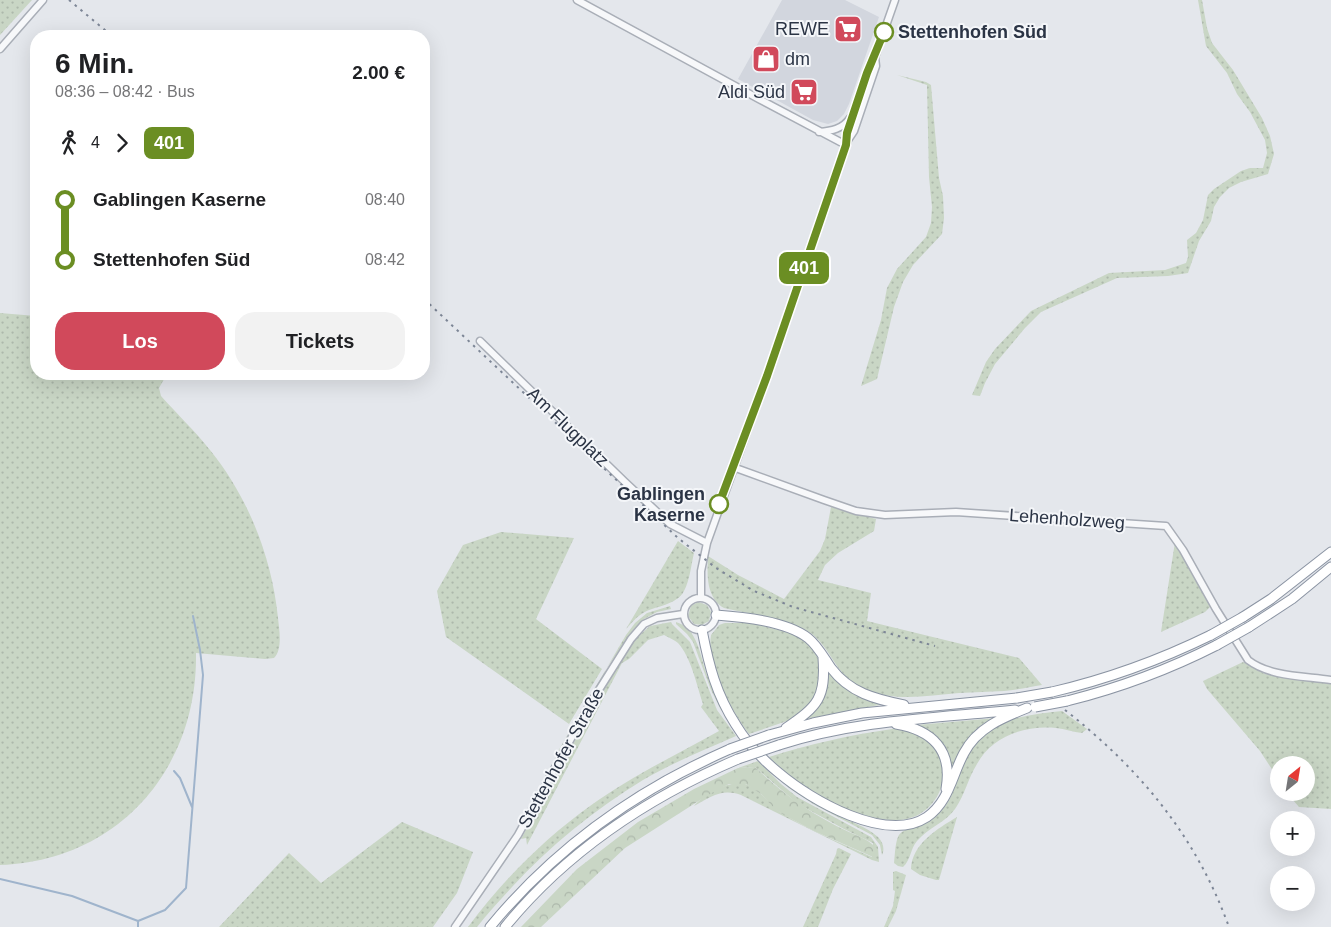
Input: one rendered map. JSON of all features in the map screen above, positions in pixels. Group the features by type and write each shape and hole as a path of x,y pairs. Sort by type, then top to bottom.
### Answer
{"highway":[{"path":"490,927 539,873 596,825 628,802 665,780 730,749 769,735 847,716 914,707 1017,698 1052,692 1123,673 1211,635 1243,617 1271,599 1331,552"},
{"path":"505,927 554,876 607,831 675,788 738,759 825,732 886,722 1031,708 1067,701 1128,684 1191,658 1249,627 1292,598 1331,567"},
{"path":"716,615 741,617 792,629 808,638 836,674 853,689 871,698 914,707"},
{"path":"702,630 709,664 720,696 737,727 752,747 777,772 806,793 854,817 881,824 913,823 924,819 932,813 951,786 964,751 978,734 986,727 1007,716 1031,708"},
{"path":"781,732 816,704 823,687 824,657"},
{"path":"886,722 913,728 929,735 935,741 947,765 945,796"}],"street":[{"path":"0,49 43,0"},
{"path":"577,0 819,132 847,142"},
{"path":"847,142 847,133 894,0"},
{"path":"701,598 701,571 706,543 767,376 847,142 858,122 876,66 875,57"},
{"path":"819,132 841,127 848,122 854,113"},
{"name":"Am Flugplatz","path":"480,341 670,524 706,543"},
{"name":"Lehenholzweg","path":"733,467 856,511 885,515 956,512 1166,526 1183,550 1216,609 1248,660 1256,666 1267,670 1331,680"},
{"path":"694,598 701,598 712,603 716,615 711,626 702,630 694,630 686,622 683,614 684,608 694,598"},
{"name":"Stettenhofer Straße","path":"455,927 518,835 590,704 630,639 644,624 657,618 683,614"}],"shaded area":[{"path":"782,0 845,0 879,17 849,104 844,114 837,121 828,124 813,120 738,79"}],"green space":[{"path":"0,0 32,0 0,35"},
{"path":"1198,0 1202,0 1212,43 1233,70 1262,118 1270,136 1274,154 1268,174 1241,182 1229,188 1220,197 1214,207 1211,221 1199,241 1188,273 1168,276 1117,278 1041,312 995,364 980,396 972,395 986,362 995,349 1031,311 1109,273 1165,270 1186,263 1188,257 1187,240 1196,233 1203,220 1208,195 1241,171 1250,168 1263,168 1267,153 1265,140 1250,112 1237,94 1227,73 1206,46"},
{"path":"897,75 931,85 944,218 942,234 913,265 903,282 894,307 877,379 861,386 881,320 887,288 897,269 926,237 931,223 927,85"},
{"path":"0,313 30,316 30,380 164,380 159,388 161,396 224,468 247,508 264,550 270,573 275,595 280,639 279,650 274,658 265,659 196,653 193,695 183,734 166,770 143,801 114,827 81,846 42,860 0,865"},
{"path":"831,507 876,519 874,531 838,553 825,565 818,580 871,593 867,621 1019,658 1042,685 1009,691 887,696 864,689 846,677 817,638 800,627 779,620 724,608 718,603 709,585 708,556 738,575 784,599 820,551 825,539"},
{"path":"501,532 574,538 536,619 602,669 569,724 446,637 437,591 463,545"},
{"path":"678,541 694,553 684,591 681,596 671,602 640,615 626,629"},
{"path":"1175,542 1210,607 1205,612 1161,632"},
{"path":"698,602 707,605 711,612 709,621 702,625 694,624 688,616 691,606"},
{"path":"670,606 671,609 657,612 644,619 633,630 607,668 635,623 647,613"},
{"path":"671,622 690,642 717,710 736,736 654,774 607,803 542,857 512,887 477,927 468,927 509,877 556,832 621,785 719,731 701,707 703,704 693,672 683,649 674,640 664,635 648,640 629,659 622,663 527,845 526,838 521,839 585,722 597,708 598,699 633,641 650,626"},
{"path":"676,622 683,625 694,636 707,675 723,712 711,690 693,642"},
{"path":"725,623 752,623 790,633 810,644 822,669 814,702 790,720 749,734 721,687 712,660 711,635 719,625"},
{"path":"1243,662 1265,674 1331,684 1331,809 1299,807 1294,801 1315,801 1315,756 1270,756 1270,766 1260,751 1207,689 1203,681"},
{"path":"606,670 561,752 557,753"},
{"path":"829,671 884,704 806,719 814,712 825,696"},
{"path":"1062,711 1087,729 1082,733 1056,728 1033,728 1011,734 991,746 983,754 974,769 958,804 951,814 917,841 908,861 903,867 894,863 896,843 900,834 907,829 928,822 942,810 952,793 970,748 979,737 991,728 1004,722"},
{"path":"996,718 986,724 951,779 943,746 933,734 917,726 917,725"},
{"path":"892,729 911,731 928,739 941,757 943,767 941,786 938,796 932,804 916,816 901,820 885,820 867,816 832,803 801,785 769,757 830,740"},
{"path":"758,761 797,797 871,837 878,847 879,862 872,860 741,795 734,793 716,794 694,806 698,801 717,789 732,784 745,784 756,790 780,812 828,838 872,857 873,843 798,804 755,767 738,768"},
{"path":"755,767 777,787 811,811 872,844 877,850 873,857 814,831 784,815 774,808 761,794 746,784 729,784 708,795 625,848 541,927 521,927 577,869 638,822 694,789 738,768"},
{"path":"775,774 839,816 873,833 882,843 882,855 880,845 872,835 813,804 789,788"},
{"path":"957,817 939,880 920,875 911,869 912,860 916,852 927,838"},
{"path":"402,822 473,852 457,893 433,927 219,927 289,853 321,883"},
{"path":"839,848 851,854 833,889 818,927 803,927 837,849"},
{"path":"896,871 906,875 896,911 888,927 884,927 893,906 895,891 893,890 893,872"}],"waterway":[{"path":"0,879 72,896 138,921 165,910 186,888 203,675 193,616"},
{"path":"174,771 180,778 192,807"},
{"path":"138,921 138,927"}],"railway":[{"path":"69,0 105,30"},
{"path":"430,305 678,538 716,568 754,591 793,607 935,646"},
{"path":"1065,710 1118,756 1163,806 1200,863 1216,894 1229,927"}],"bus line":[{"name":"401","path":"719,504 767,376 848,140 847,133 870,64 875,57 884,32"}],"place":[{"name":"REWE","path":"848,29"},
{"name":"Stettenhofen Süd","path":"884,32"},
{"name":"dm","path":"766,59"},
{"name":"Aldi Süd","path":"804,92"},
{"name":"Gablingen Kaserne","path":"719,504"}]}
